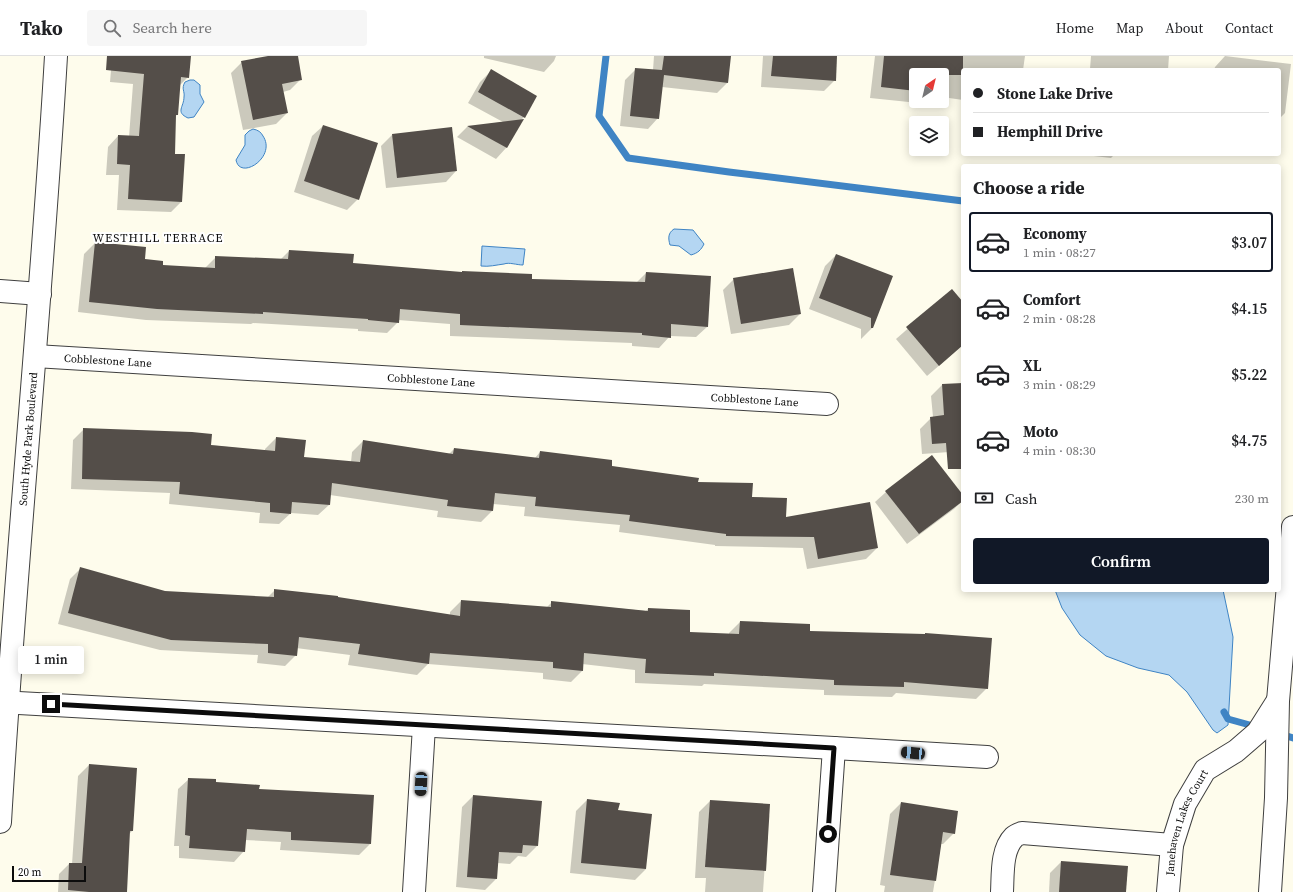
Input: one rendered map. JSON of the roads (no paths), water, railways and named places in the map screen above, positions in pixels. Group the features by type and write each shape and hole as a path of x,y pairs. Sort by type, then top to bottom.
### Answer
{"street":[{"name":"South Hyde Park Boulevard","path":"0,822 4,702 40,294 56,56"},
{"path":"0,291 40,294"},
{"name":"Cobblestone Lane","path":"35,356 828,404"},
{"path":"1270,892 1276,798 1277,750 1275,711 1293,527"},
{"path":"4,702 987,757"},
{"name":"Janehaven Lakes Court","path":"1168,892 1172,845 1185,804 1205,770 1236,751 1258,732 1275,711"},
{"path":"414,892 424,726"},
{"path":"824,892 834,748"},
{"path":"1002,892 1004,859 1009,844 1014,836 1022,833 1172,845"}],"water":[{"path":"190,80 194,80 200,85 200,94 204,102 194,117 188,118 182,114 181,109 184,101 184,84"},
{"path":"253,129 259,131 263,136 266,144 265,152 256,164 244,168 239,166 236,160 245,145 245,135"},
{"path":"674,229 693,230 704,244 702,248 691,255 679,246 670,245 669,236"},
{"path":"482,246 525,249 523,265 508,263 481,266"},
{"path":"1056,592 1223,592 1233,637 1228,725 1217,733 1213,730 1187,692 1169,675 1138,668 1106,656 1080,635 1062,608"}],"waterway":[{"path":"606,56 599,116 628,158 961,201"},
{"path":"1224,712 1228,719 1257,727"},
{"path":"1280,734 1293,738"}],"district":[{"name":"WESTHILL TERRACE","path":"158,238"}]}
